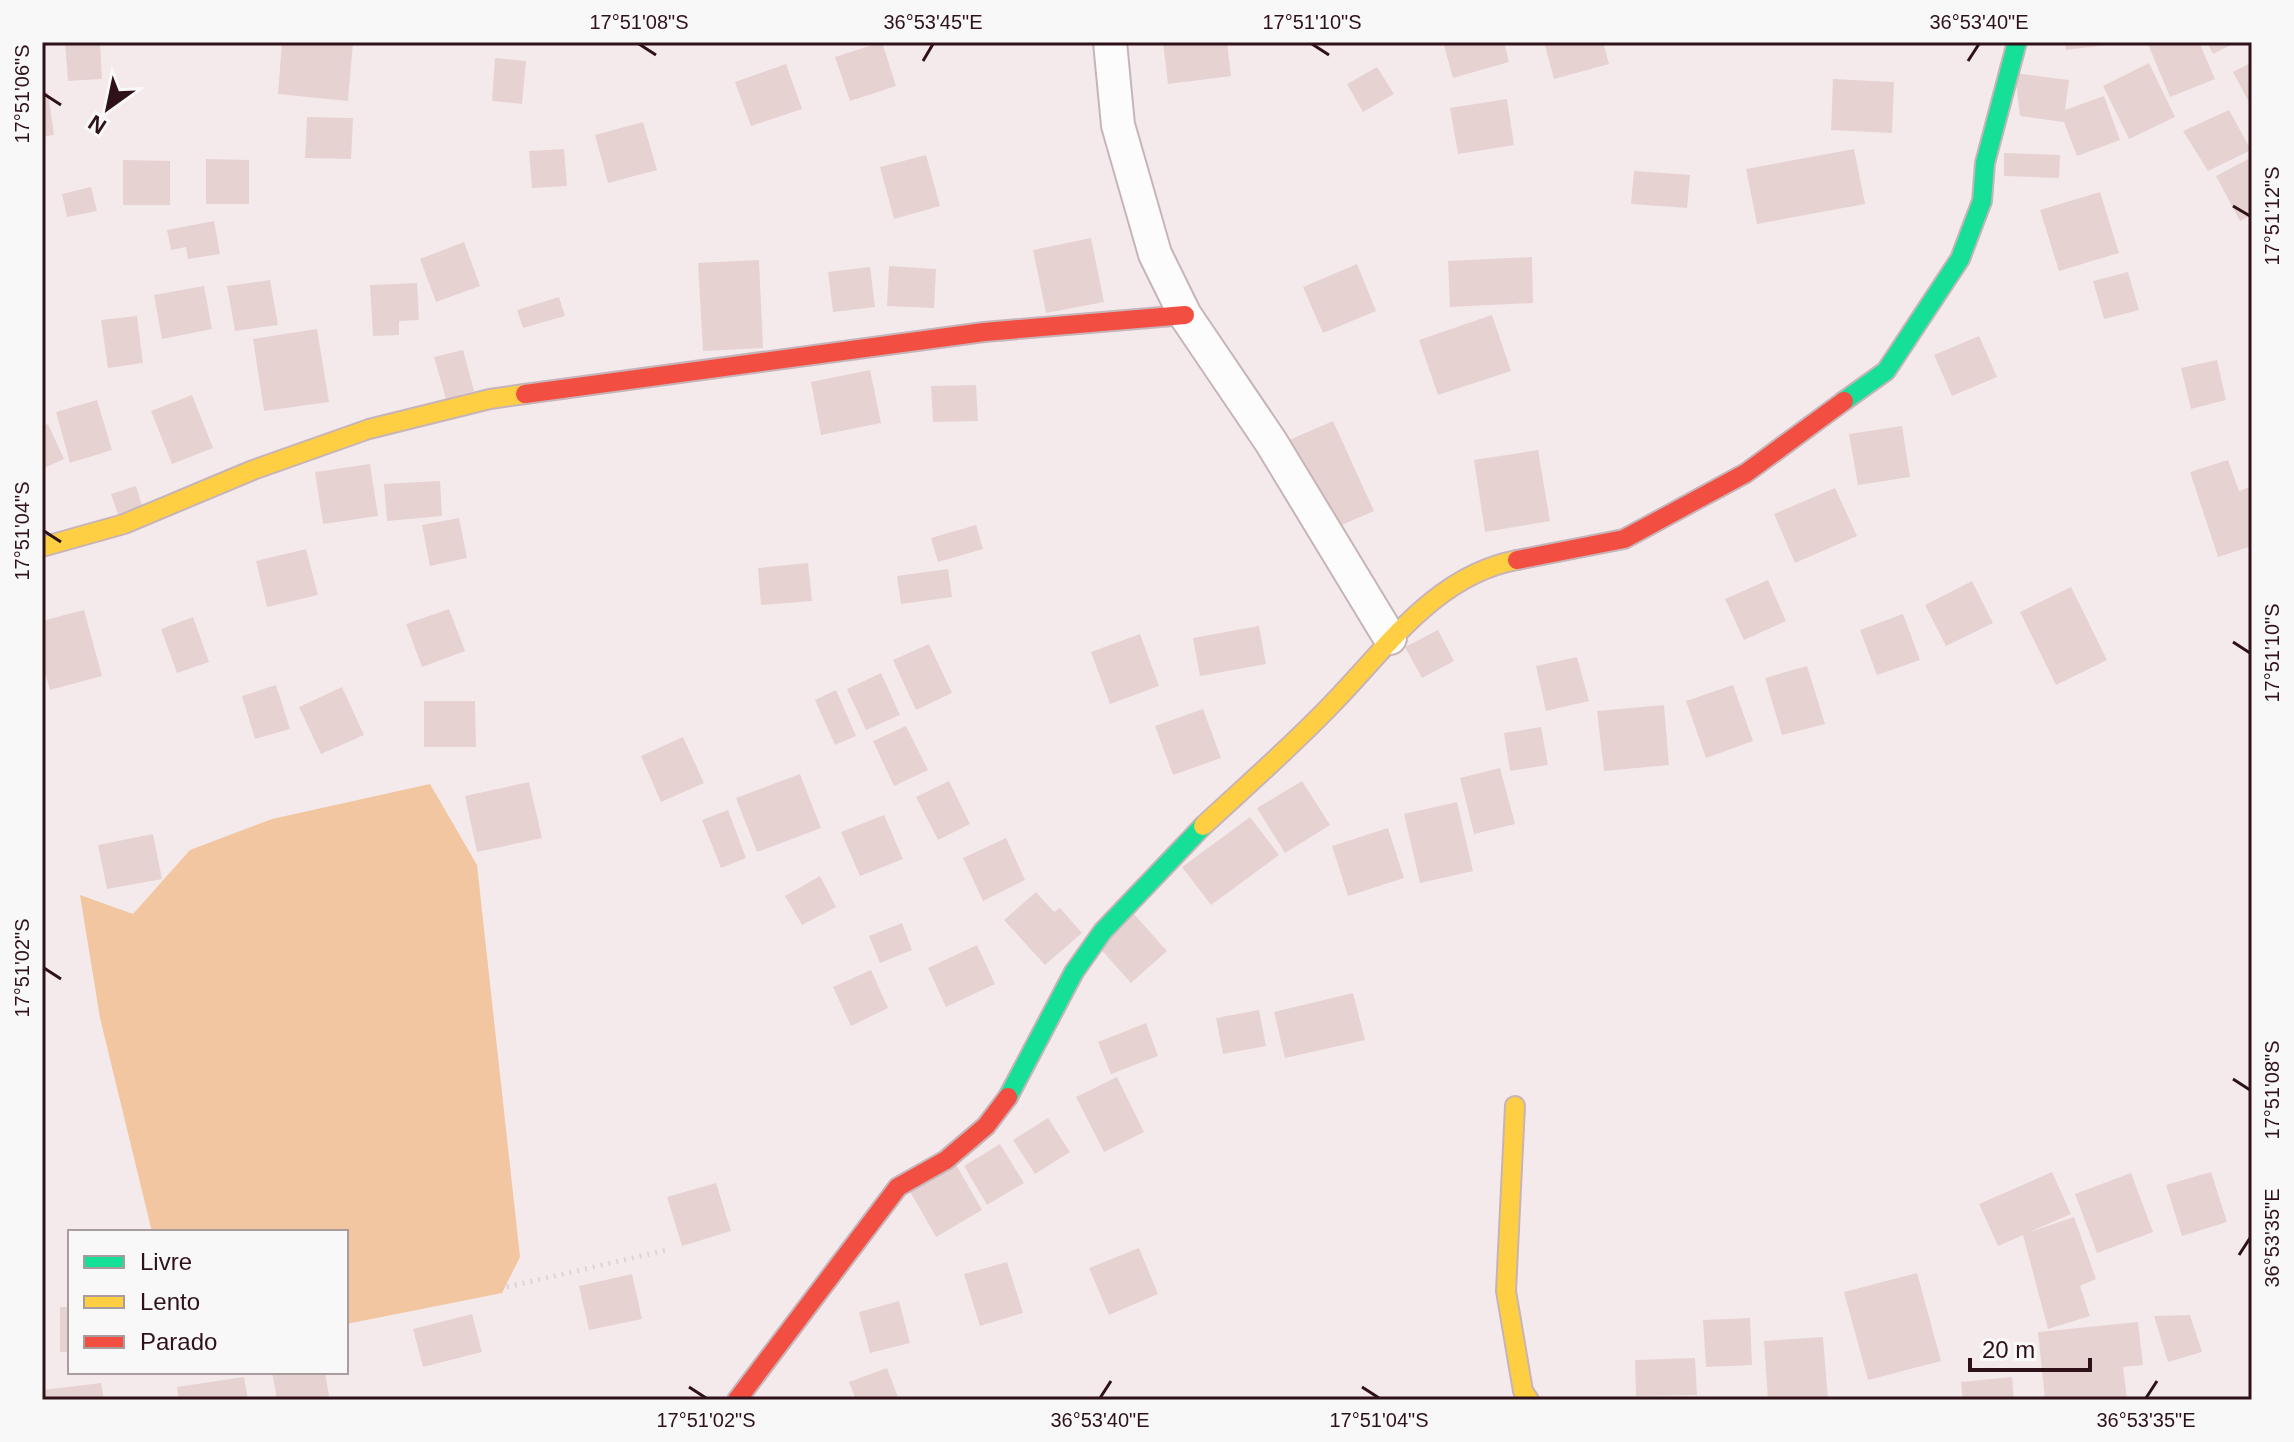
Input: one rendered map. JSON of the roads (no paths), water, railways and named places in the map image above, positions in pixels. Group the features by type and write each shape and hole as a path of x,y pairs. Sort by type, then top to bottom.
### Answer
{"street":[{"path":"1110,42 1118,125 1155,254 1185,315 1271,442 1390,638"},
{"path":"737,1400 898,1187 946,1160 986,1126 1013,1091 1074,972 1103,931 1178,849 1333,704 1390,638 1445,591 1504,562 1624,539 1746,473 1886,371 1909,341 1960,259 1982,201 1985,163 2017,42"},
{"path":"42,547 124,524 253,470 369,429 490,399 984,332 1185,315"},
{"path":"1515,1106 1506,1291 1523,1391 1529,1400"}]}
